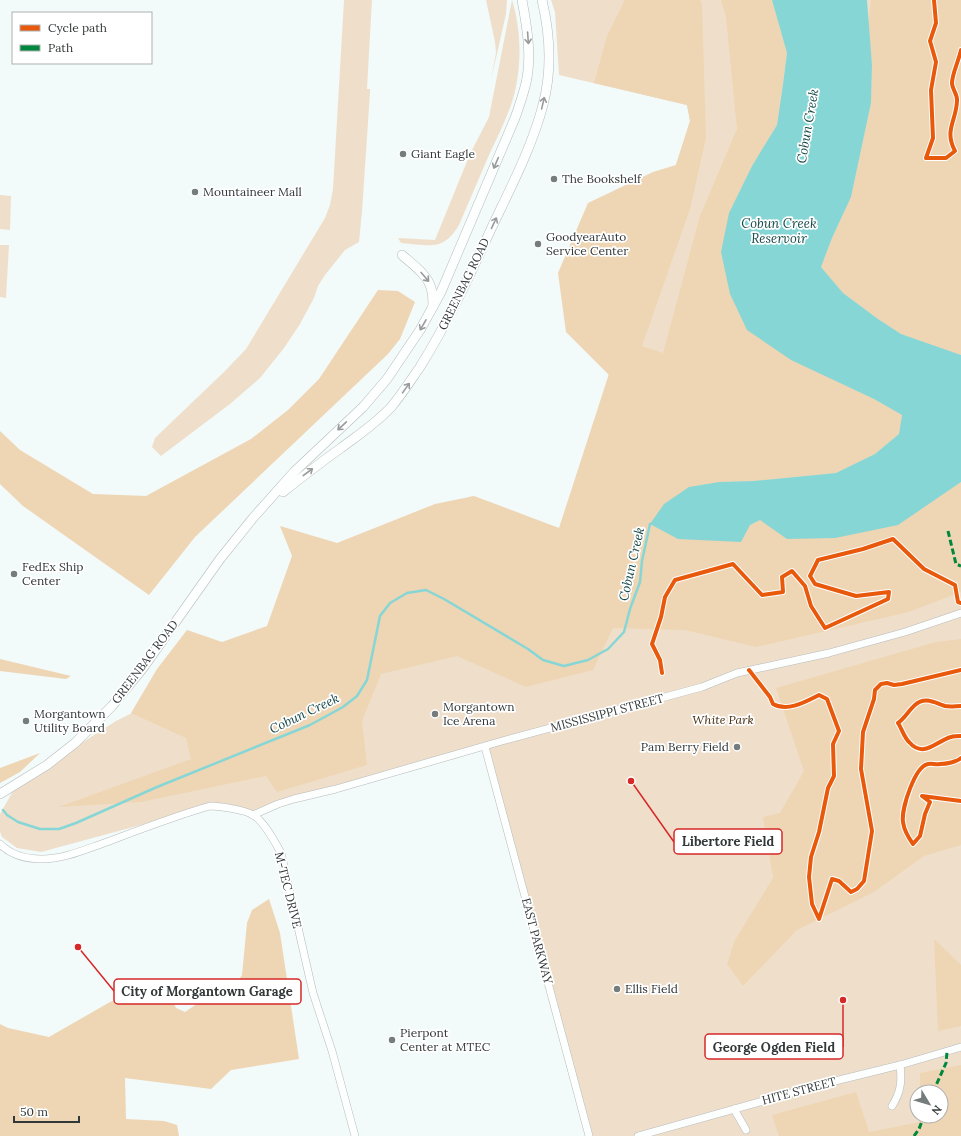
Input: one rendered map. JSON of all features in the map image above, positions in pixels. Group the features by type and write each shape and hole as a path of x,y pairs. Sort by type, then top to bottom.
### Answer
{"main road":[{"name":"GREENBAG ROAD","path":"0,794 47,765 76,743 112,706 142,668 216,564 294,472 363,407 387,379 416,337 433,308 453,265 521,102 526,82 529,54 522,0"},
{"name":"GREENBAG ROAD","path":"266,504 368,428 391,407 404,391 451,314 522,164 536,129 543,104 549,65 549,44 542,0"},
{"path":"402,255 429,282 432,289 433,308"}],"street":[{"name":"MISSISSIPPI STREET","path":"253,815 278,804 702,687 737,673 829,653 905,632 961,613"},
{"name":"EAST PARKWAY","path":"485,747 589,1136"},
{"name":"M-TEC DRIVE","path":"0,844 4,848 21,857 44,859 57,857 90,847 210,806 225,806 253,815 272,837 281,853 313,993 332,1051 355,1136"},
{"name":"HITE STREET","path":"638,1136 831,1082 961,1048"},
{"path":"892,1106 901,1087 900,1065"},
{"path":"734,1109 746,1130"}],"green space":[{"path":"344,0 372,0 367,89 370,89 370,93 359,242 345,250 325,275 318,286 314,298 300,324 284,348 260,378 230,404 161,456 152,447 155,438 246,349 325,218 330,205 333,189"},
{"path":"486,0 507,0 506,14 491,80 496,53"},
{"path":"512,0 518,25 520,51 518,77 515,90 507,115 459,225 453,234 441,243 427,245 401,243 398,238 435,240 470,154 489,117"},
{"name":"White Park","path":"551,0 961,0 961,1136 589,1136 484,747 253,815 225,807 196,810 41,852 17,848 2,837 0,832 0,814 17,784 116,721 482,538 550,557 690,121 687,105 559,75 555,12"},
{"path":"0,195 11,196 10,230 0,229"},
{"path":"0,245 9,245 6,298 0,297"}],"shaded area":[{"path":"625,0 700,0 702,4 706,138 690,209 642,346 663,353 700,216 737,129 726,17 721,0 772,0 787,53 777,125 752,166 729,213 874,399 902,415 899,434 875,454 836,473 753,481 719,482 750,525 760,520 943,494 961,482 961,592 909,612 756,647 685,630 613,628 593,670 526,687 457,656 381,674 362,721 367,765 277,792 266,776 141,802 59,807 191,759 186,738 131,713 157,669 187,630 222,642 267,626 292,556 280,526 337,543 435,504 474,496 559,528 609,375 566,332 558,273 588,203 653,172 676,165 690,121 687,105 594,83 607,36"},
{"path":"871,0 961,0 961,355 901,334 843,293 821,267 832,238 851,197 871,103 872,65 868,25"},
{"path":"378,290 398,291 415,302 400,339 388,354 195,537 149,595 23,506 0,484 0,431 20,450 93,494 146,496 251,439 288,410 319,379"},
{"path":"961,639 961,845 924,856 874,892 797,930 743,986 727,964 735,940 773,878 763,817 780,813 804,771 776,688 936,642"},
{"path":"0,659 71,676 66,679 0,671"},
{"path":"40,753 20,772 0,783 0,768"},
{"path":"269,899 280,933 299,1059 231,1070 211,1089 125,1078 126,1119 164,1121 177,1125 179,1136 0,1136 0,1024 8,1028 49,1037 110,1002 139,991 167,989 176,1008 185,1012 217,990 237,983 242,975 247,923 252,910"},
{"path":"934,939 961,965 961,1026 938,1031"},
{"path":"961,1065 961,1136 779,1136 772,1115 856,1092 869,1132 910,1124 949,1124 949,1084 920,1084 920,1073"}],"water":[{"name":"Cobun Creek Reservoir","path":"772,0 867,0 872,65 871,103 851,197 832,238 821,267 843,293 901,334 961,355 961,482 898,525 835,538 787,539 760,520 750,525 741,542 678,539 650,524 664,504 689,487 719,482 753,481 836,473 875,454 899,434 902,415 874,399 791,360 747,330 730,294 721,252 729,213 752,166 777,125 783,84 787,53"}],"waterway":[{"name":"Cobun Creek","path":"3,810 7,815 18,822 40,829 59,829 157,787 310,725 343,707 357,696 367,680 380,616 390,603 407,593 426,590 444,599 528,649 543,660 564,666 588,660 608,649 624,632 630,609 640,582 642,561 650,524 652,523"}],"marked path":[{"path":"948,531 956,564 961,566"},
{"path":"937,1084 946,1063 947,1052"},
{"path":"914,1136 921,1124"}],"cycle path":[{"path":"934,0 936,23 930,41 936,62 931,90 933,138 926,158 946,158 955,151 952,144 951,131 957,99 952,83 961,50"},
{"path":"662,673 660,660 652,644 661,617 665,597 675,580 733,564 762,595 783,592 782,577 792,571 805,586 811,606 825,628 888,599 889,592 856,596 815,584 810,576 818,560 863,549 893,539 924,569 955,585 958,602 961,603"},
{"path":"749,670 770,697 773,704 790,707 819,695 827,699 839,731 833,744 834,776 828,788 819,832 811,857 809,877 812,904 819,919 832,879 839,881 851,892 857,889 864,881 872,831 861,769 863,732 874,699 875,690 881,684 902,684 961,670"},
{"path":"961,706 947,706 930,701 922,701 915,705 898,723 907,740 914,747 920,749 925,749 951,737 961,736"},
{"path":"961,758 957,761 948,763 928,764 918,772 910,789 903,816 904,828 913,844 920,836 925,814 930,802 922,796 961,801"}],"place":[{"name":"Giant Eagle","path":"403,154"},
{"name":"The Bookshelf","path":"554,179"},
{"name":"Mountaineer Mall","path":"195,192"},
{"name":"GoodyearAuto Service Center","path":"538,244"},
{"name":"FedEx Ship Center","path":"14,574"},
{"name":"Morgantown Ice Arena","path":"435,714"},
{"name":"Morgantown Utility Board","path":"26,721"},
{"name":"Pam Berry Field","path":"737,747"},
{"name":"Libertore Field","path":"631,781"},
{"name":"City of Morgantown Garage","path":"78,947"},
{"name":"Ellis Field","path":"617,989"},
{"name":"George Ogden Field","path":"843,1000"},
{"name":"Pierpont Center at MTEC","path":"392,1040"}]}
